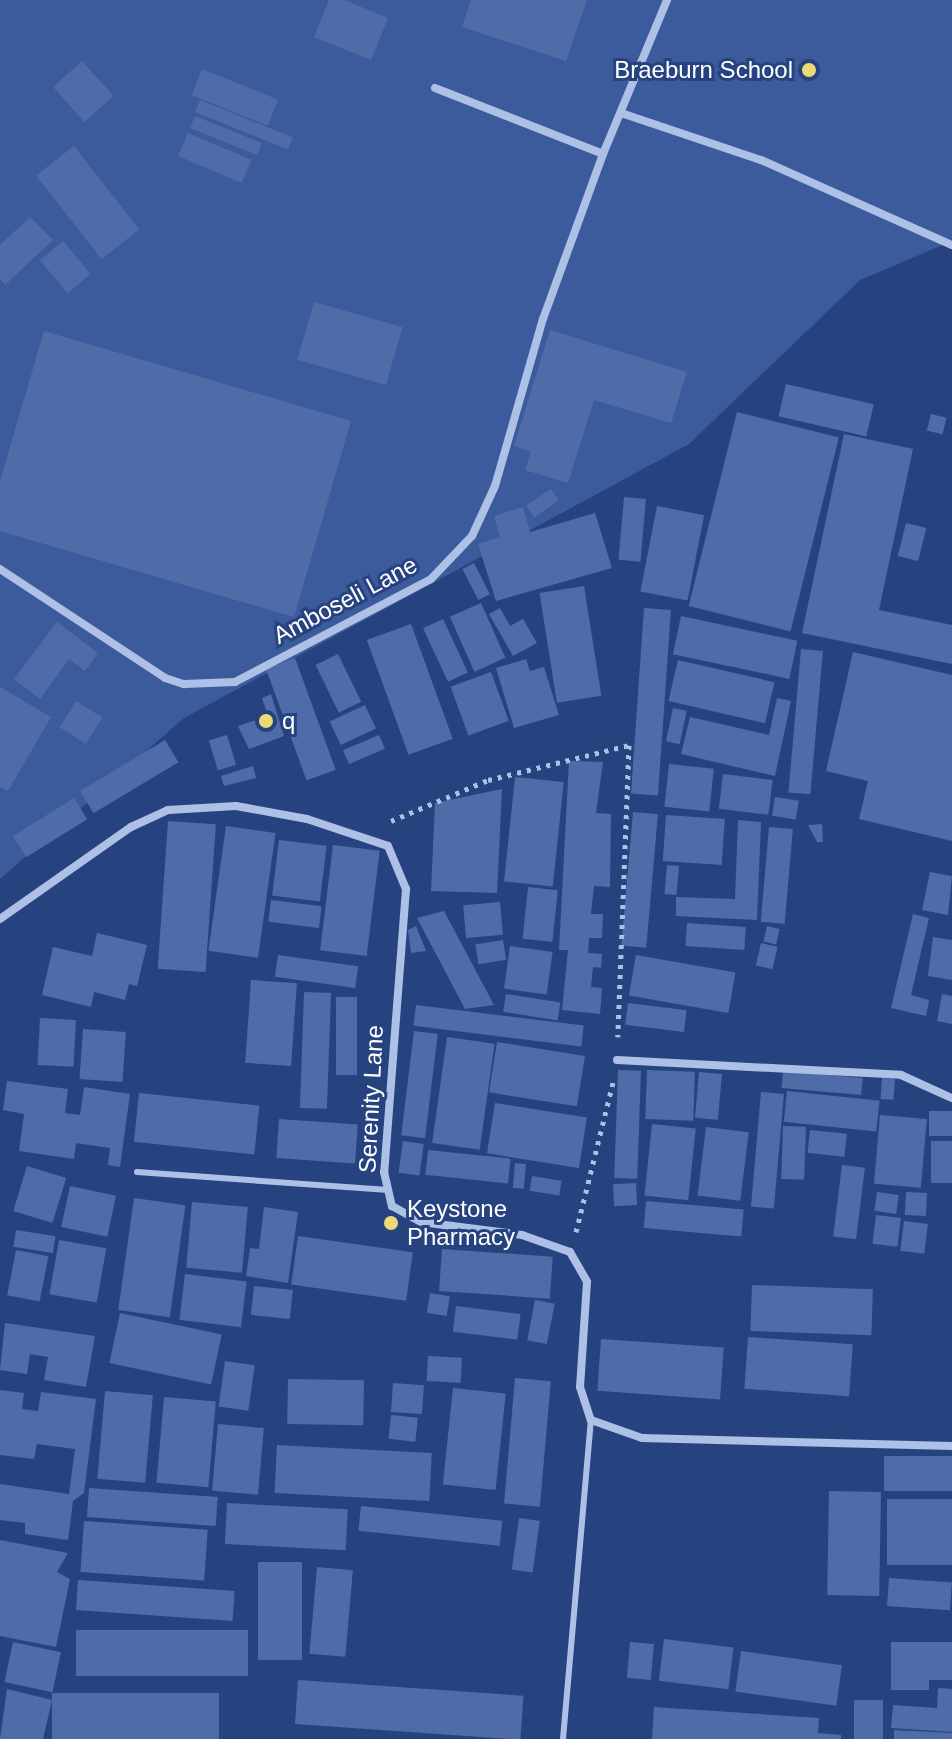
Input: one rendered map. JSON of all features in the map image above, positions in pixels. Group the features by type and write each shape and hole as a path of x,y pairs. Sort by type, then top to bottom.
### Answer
{"street":[{"name":"Amboseli Lane","path":"0,569 165,678 184,684 235,682 431,579 472,536 495,486 543,319 603,154 624,114 667,0"},
{"path":"435,88 603,154"},
{"path":"624,114 761,160 952,245"},
{"name":"Serenity Lane","path":"0,919 131,827 168,810 236,806 307,819 353,837 388,846 406,889 384,1172 392,1206 421,1222 522,1235 570,1252"},
{"path":"617,1060 901,1075 952,1098"},
{"path":"570,1252 587,1282 580,1387 591,1420 642,1438 952,1446"}],"lane":[{"path":"137,1172 388,1190"},
{"path":"563,1739 591,1420"}],"path":[{"path":"353,837 488,780 629,745 617,1060 600,1150 570,1252"}],"shaded area":[{"path":"0,0 952,0 952,241 860,280 689,444 184,718 0,879"}],"building":[{"path":"329,0 344,0 388,18 371,60 314,37"},
{"path":"471,0 587,0 566,61 462,27"},
{"path":"82,61 113,96 84,122 53,87"},
{"path":"202,69 278,100 268,126 192,95"},
{"path":"200,100 293,137 288,150 195,112"},
{"path":"195,116 262,143 257,155 190,128"},
{"path":"188,133 252,160 242,183 178,156"},
{"path":"74,146 139,230 101,259 36,176"},
{"path":"30,217 53,240 5,285 0,279 0,245"},
{"path":"63,241 91,274 68,293 40,260"},
{"path":"314,302 402,327 386,385 297,360"},
{"path":"550,330 687,372 671,423 594,400 568,483 525,470 531,452 514,446"},
{"path":"44,331 351,421 294,617 0,531 0,481"},
{"path":"786,384 874,404 866,436 779,416"},
{"path":"737,412 839,437 790,631 689,606"},
{"path":"931,414 947,418 942,434 927,430"},
{"path":"844,434 913,449 879,610 952,625 952,664 802,633"},
{"path":"551,489 559,501 534,517 526,506"},
{"path":"624,497 646,499 640,562 619,560"},
{"path":"657,506 704,515 688,601 640,591"},
{"path":"523,507 530,532 595,513 612,568 496,601 478,544 500,537 494,516"},
{"path":"906,523 926,528 918,561 898,556"},
{"path":"474,563 490,594 478,600 462,569"},
{"path":"584,586 601,696 557,703 540,593"},
{"path":"481,603 505,658 474,672 450,617"},
{"path":"500,608 510,626 523,619 537,643 513,656 489,614"},
{"path":"644,608 671,610 658,795 631,794"},
{"path":"681,616 797,641 789,679 673,654"},
{"path":"443,619 468,672 448,682 423,628"},
{"path":"57,622 98,653 85,671 69,659 40,699 14,679"},
{"path":"411,624 453,739 409,755 367,640"},
{"path":"801,649 823,651 810,794 788,792"},
{"path":"853,652 952,675 952,841 859,819 868,781 826,771"},
{"path":"338,654 361,702 339,713 316,665"},
{"path":"295,658 336,770 307,780 266,669"},
{"path":"526,659 530,671 544,667 559,715 514,728 496,668"},
{"path":"678,660 774,682 765,723 669,701"},
{"path":"491,672 509,721 468,736 451,687"},
{"path":"0,687 51,717 8,791 0,787"},
{"name":"q","path":"271,694 284,736 249,749 238,726 268,716 262,698"},
{"path":"777,698 791,701 775,776 681,754 690,717 769,735"},
{"path":"76,701 102,717 86,744 60,727"},
{"path":"365,705 376,729 341,745 330,721"},
{"path":"673,708 687,711 680,744 666,741"},
{"path":"227,735 236,765 218,770 209,741"},
{"path":"379,735 385,749 349,764 343,750"},
{"path":"165,740 178,762 94,813 80,791"},
{"path":"569,761 603,762 596,813 611,814 610,887 594,886 591,914 603,914 602,938 589,938 588,953 602,954 601,968 593,967 591,987 602,988 600,1014 562,1010 568,950 559,950"},
{"path":"669,764 714,769 709,811 665,807"},
{"path":"253,766 256,778 224,786 221,776"},
{"path":"723,774 773,780 768,815 719,809"},
{"path":"515,777 564,782 553,887 504,881"},
{"path":"502,789 497,893 431,891 435,803"},
{"path":"775,797 799,801 796,820 772,816"},
{"path":"74,798 87,819 26,857 13,836"},
{"path":"633,812 658,814 646,948 621,945"},
{"path":"666,815 725,819 722,865 663,861"},
{"path":"738,820 761,822 757,920 676,916 676,897 735,899"},
{"path":"168,821 216,824 206,972 158,969"},
{"path":"822,824 823,842 817,842 808,825"},
{"path":"226,826 276,833 258,958 208,951"},
{"path":"769,827 793,829 785,924 761,922"},
{"path":"279,840 327,846 320,901 272,896"},
{"path":"333,845 380,851 367,956 320,950"},
{"path":"667,865 679,866 676,895 664,894"},
{"path":"930,872 952,876 948,915 922,910"},
{"path":"528,887 558,890 552,942 523,939"},
{"path":"271,900 322,906 319,928 268,922"},
{"path":"500,902 503,935 466,938 463,905"},
{"path":"444,911 494,1005 465,1009 417,918"},
{"path":"913,914 929,918 911,995 929,1000 926,1016 891,1008"},
{"path":"687,923 746,927 744,950 685,946"},
{"path":"416,926 426,951 411,953 408,930"},
{"path":"767,926 780,929 776,945 763,942"},
{"path":"97,933 147,945 137,986 129,984 125,1000 94,992 91,1007 42,995 53,947 92,956"},
{"path":"933,937 952,940 952,980 928,976"},
{"path":"503,940 506,960 478,964 475,944"},
{"path":"761,943 778,947 772,969 756,965"},
{"path":"510,946 553,952 547,995 504,989"},
{"path":"278,955 358,966 355,988 275,977"},
{"path":"636,955 735,973 728,1013 629,995"},
{"path":"251,980 297,983 291,1066 245,1063"},
{"path":"304,992 331,993 327,1109 300,1108"},
{"path":"506,994 560,1003 558,1020 503,1012"},
{"path":"942,994 952,996 952,1024 937,1021"},
{"path":"336,997 357,997 357,1075 336,1075"},
{"path":"628,1003 687,1010 684,1032 625,1025"},
{"path":"416,1005 584,1026 581,1046 413,1026"},
{"path":"40,1018 76,1020 73,1067 38,1065"},
{"path":"83,1029 126,1032 122,1082 80,1079"},
{"path":"414,1031 438,1034 425,1138 401,1135"},
{"path":"447,1037 495,1044 480,1150 432,1143"},
{"path":"497,1042 585,1056 577,1106 489,1092"},
{"path":"618,1070 641,1071 637,1179 614,1178"},
{"path":"647,1070 695,1072 693,1121 645,1119"},
{"path":"783,1071 863,1078 861,1095 782,1088"},
{"path":"699,1072 722,1074 718,1120 695,1118"},
{"path":"882,1078 895,1079 894,1100 881,1099"},
{"path":"7,1081 68,1089 65,1113 80,1115 84,1087 130,1094 120,1167 108,1165 110,1148 76,1143 74,1159 19,1151 24,1114 3,1110"},
{"path":"787,1091 879,1101 876,1132 784,1122"},
{"path":"761,1092 784,1094 774,1209 751,1207"},
{"path":"139,1093 259,1106 254,1154 134,1142"},
{"path":"495,1103 587,1118 579,1168 487,1153"},
{"path":"929,1111 952,1111 952,1136 929,1136"},
{"path":"880,1115 927,1119 921,1188 874,1184"},
{"path":"279,1119 358,1125 355,1163 276,1158"},
{"path":"652,1124 696,1129 688,1200 644,1196"},
{"path":"783,1126 806,1127 804,1180 781,1179"},
{"path":"706,1127 749,1132 740,1201 698,1195"},
{"path":"810,1130 847,1134 844,1157 808,1153"},
{"path":"403,1141 424,1144 419,1176 399,1173"},
{"path":"931,1141 952,1141 952,1183 931,1183"},
{"path":"428,1150 511,1159 508,1184 425,1175"},
{"path":"515,1163 526,1164 524,1189 513,1188"},
{"path":"842,1165 865,1168 856,1239 833,1236"},
{"path":"27,1166 66,1178 52,1223 13,1211"},
{"path":"532,1176 562,1181 559,1196 530,1191"},
{"path":"636,1183 637,1205 614,1206 613,1184"},
{"path":"70,1186 116,1196 107,1237 61,1227"},
{"path":"877,1192 899,1195 896,1214 874,1211"},
{"path":"906,1192 927,1193 926,1216 905,1215"},
{"path":"134,1198 185,1205 170,1317 118,1310"},
{"path":"646,1201 744,1210 741,1236 644,1228"},
{"path":"192,1202 248,1207 242,1273 186,1268"},
{"path":"264,1207 298,1212 288,1283 246,1276 250,1248 259,1249"},
{"path":"876,1215 901,1218 897,1247 872,1244"},
{"path":"904,1221 928,1224 924,1254 900,1251"},
{"path":"16,1230 56,1236 53,1253 13,1247"},
{"path":"298,1236 413,1252 406,1301 291,1285"},
{"path":"59,1240 106,1248 97,1302 49,1294"},
{"path":"442,1249 553,1257 550,1299 439,1291"},
{"path":"16,1250 48,1256 40,1301 7,1295"},
{"path":"185,1274 247,1282 241,1327 179,1320"},
{"path":"752,1285 873,1289 871,1335 750,1331"},
{"path":"254,1286 293,1290 290,1319 251,1315"},
{"path":"430,1293 450,1296 447,1316 427,1313"},
{"path":"535,1300 555,1304 547,1344 527,1340"},
{"path":"456,1306 521,1314 517,1340 453,1332"},
{"path":"120,1313 222,1335 211,1385 109,1363"},
{"path":"5,1323 95,1336 86,1387 44,1380 48,1357 30,1354 27,1374 0,1370"},
{"path":"748,1337 853,1344 849,1396 744,1389"},
{"path":"601,1339 724,1348 720,1399 597,1391"},
{"path":"428,1356 462,1358 461,1383 427,1381"},
{"path":"225,1361 255,1365 248,1411 219,1407"},
{"path":"515,1378 551,1381 540,1507 504,1504"},
{"path":"288,1379 364,1380 363,1425 287,1424"},
{"path":"393,1383 424,1385 422,1414 391,1412"},
{"path":"453,1388 506,1394 496,1490 443,1484"},
{"path":"0,1390 24,1393 22,1409 38,1411 41,1392 96,1399 84,1493 73,1501 68,1540 25,1534 25,1523 0,1520 0,1484 69,1494 75,1449 37,1444 34,1459 0,1455"},
{"path":"105,1391 153,1395 145,1483 97,1479"},
{"path":"164,1397 216,1402 208,1487 157,1483"},
{"path":"391,1415 418,1418 415,1442 388,1439"},
{"path":"218,1424 264,1428 258,1495 212,1491"},
{"path":"277,1445 432,1453 429,1501 274,1493"},
{"path":"884,1456 952,1456 952,1491 884,1491"},
{"path":"89,1488 218,1497 216,1526 87,1517"},
{"path":"829,1491 881,1492 879,1596 827,1595"},
{"path":"887,1499 952,1499 952,1565 887,1565"},
{"path":"227,1503 348,1509 346,1550 225,1544"},
{"path":"361,1506 502,1521 500,1546 358,1531"},
{"path":"519,1518 540,1521 533,1572 512,1569"},
{"path":"84,1521 208,1530 204,1581 80,1572"},
{"path":"0,1540 68,1553 57,1572 70,1579 56,1647 0,1636"},
{"path":"258,1562 302,1562 302,1660 258,1660"},
{"path":"317,1567 353,1570 345,1657 309,1654"},
{"path":"889,1578 952,1582 950,1610 887,1606"},
{"path":"78,1580 235,1591 233,1621 76,1610"},
{"path":"76,1630 248,1630 248,1676 76,1676"},
{"path":"664,1639 733,1648 728,1689 659,1681"},
{"path":"13,1642 61,1652 52,1692 4,1682"},
{"path":"630,1642 654,1644 651,1680 627,1678"},
{"path":"891,1642 952,1642 952,1680 929,1680 929,1690 891,1690"},
{"path":"741,1651 842,1665 836,1706 735,1692"},
{"path":"298,1680 523,1696 520,1739 295,1724"},
{"path":"938,1688 952,1689 952,1732 891,1728 893,1705 937,1708"},
{"path":"7,1689 52,1700 43,1739 0,1739"},
{"path":"52,1693 219,1693 219,1739 52,1739"},
{"path":"854,1700 883,1700 883,1739 854,1739"},
{"path":"654,1707 819,1718 818,1733 841,1735 841,1739 652,1739"},
{"path":"894,1730 952,1733 952,1739 894,1739"}],"place":[{"name":"Braeburn School","path":"809,70"},
{"name":"q","path":"266,721"},
{"name":"Keystone Pharmacy","path":"391,1223"}]}
